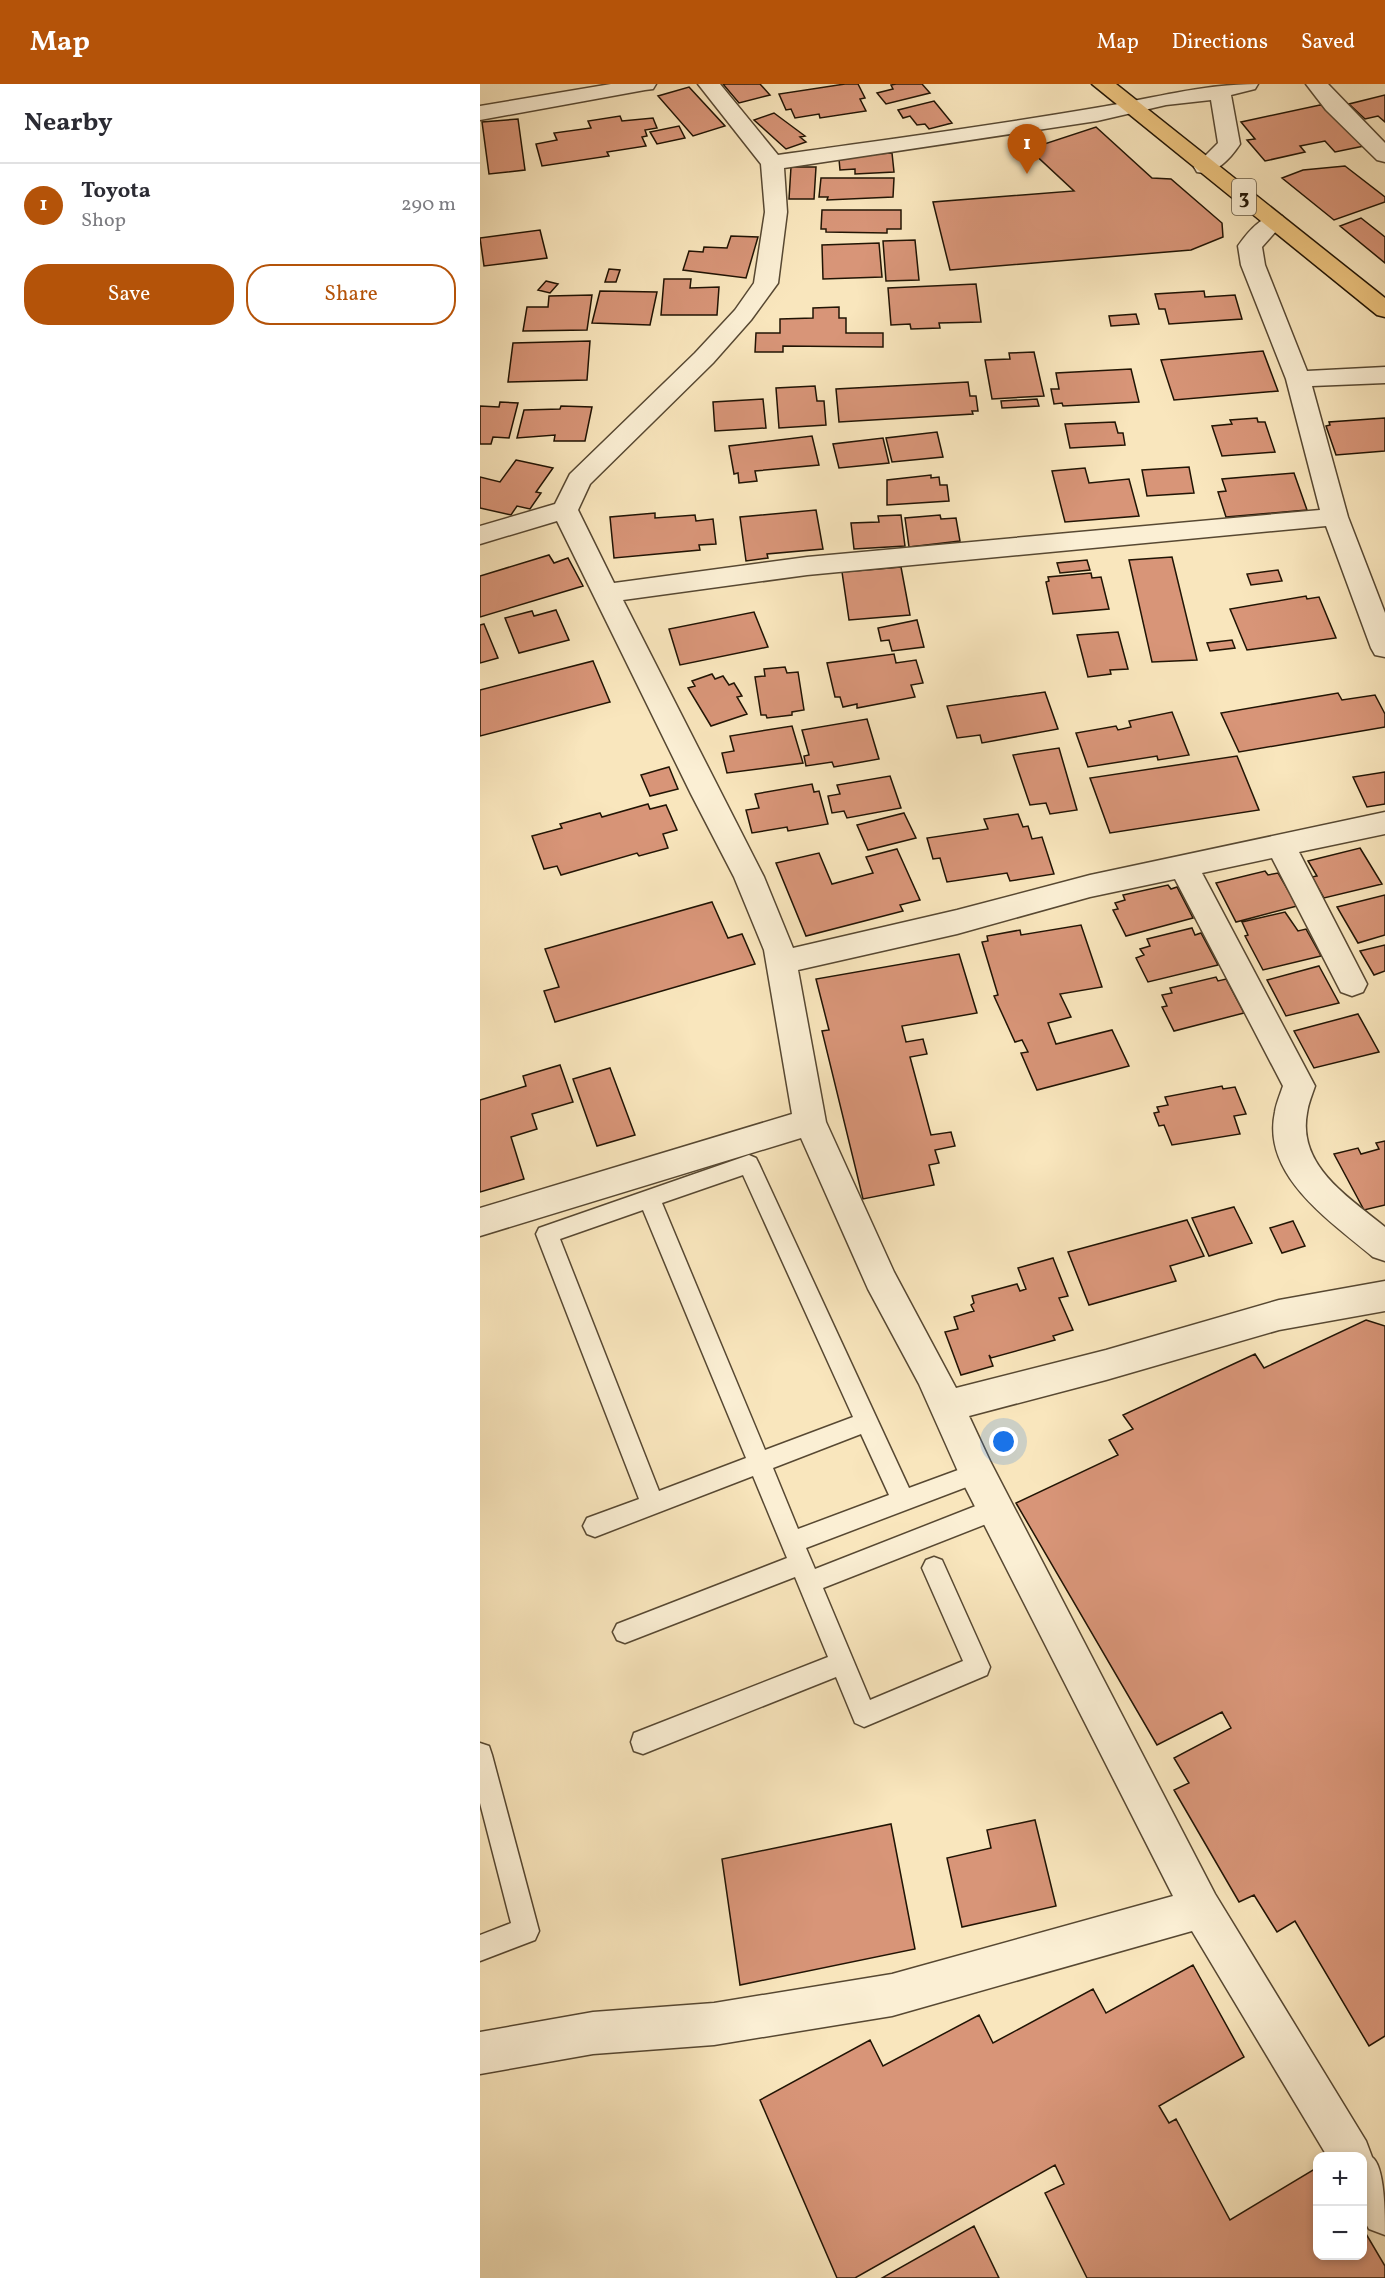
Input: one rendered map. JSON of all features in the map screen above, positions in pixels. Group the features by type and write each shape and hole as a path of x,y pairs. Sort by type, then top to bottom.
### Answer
{"highway":[{"name":"3","path":"1103,84 1385,310"}],"street":[{"path":"480,113 645,84"},
{"path":"480,535 565,510 579,480 704,358 743,315 766,283 774,244 776,212 772,163 709,84"},
{"path":"772,163 1131,107 1220,92 1248,84"},
{"path":"1317,84 1334,105 1385,155"},
{"path":"1205,167 1229,144 1220,92"},
{"path":"1274,221 1250,246 1253,265 1298,379 1335,517 1385,648"},
{"path":"1298,379 1385,375"},
{"path":"565,510 749,877 780,950 810,1122 880,1279 948,1406 996,1509 1202,1908 1348,2152"},
{"path":"605,593 807,566 1335,517"},
{"path":"782,962 957,922 1090,886 1385,823"},
{"path":"1281,847 1353,984"},
{"path":"1183,867 1299,1086 1290,1106 1287,1129 1302,1171 1323,1197 1385,1247"},
{"path":"480,1222 810,1122"},
{"path":"948,1406 1106,1365 1279,1315 1385,1296"},
{"path":"480,2053 593,2033 714,2024 892,1995 1202,1908"},
{"path":"1367,2183 1385,2213"}],"lane":[{"path":"653,1505 548,1234 749,1164 903,1501"},
{"path":"650,1198 864,1715 978,1668 934,1569"},
{"path":"595,1526 867,1422"},
{"path":"800,1562 903,1501 978,1473"},
{"path":"625,1632 800,1562 996,1509"},
{"path":"644,1742 842,1663"},
{"path":"480,1755 526,1931 480,1948"}],"building":[{"path":"723,84 760,84 770,95 739,103"},
{"path":"858,84 865,98 860,99 866,111 820,118 819,114 795,118 791,109 786,110 779,94"},
{"path":"896,84 922,84 930,93 886,104 877,93 893,89 891,85"},
{"path":"689,87 725,126 693,136 658,96"},
{"path":"1385,95 1385,122 1378,116 1365,119 1349,104"},
{"path":"934,101 952,123 929,129 925,124 917,125 910,116 903,118 898,110"},
{"path":"1320,105 1329,106 1364,146 1335,152 1325,141 1300,146 1305,152 1265,161 1247,140 1255,139 1241,122"},
{"path":"774,113 805,136 800,137 806,142 786,149 754,120"},
{"path":"620,116 622,121 653,118 657,128 645,130 647,136 642,137 646,146 607,152 609,156 542,166 536,144 557,140 554,133 591,128 588,121"},
{"path":"518,119 525,170 489,174 482,122"},
{"path":"679,126 685,138 657,144 650,132"},
{"path":"1096,127 1152,178 1171,179 1222,223 1223,237 1191,250 950,270 933,202 1074,191 1029,149"},
{"path":"892,153 894,172 855,174 855,169 840,170 839,159 853,158 853,155"},
{"path":"1345,166 1385,197 1385,202 1334,220 1282,178 1303,170"},
{"path":"791,167 816,167 814,199 789,199"},
{"path":"821,178 894,178 893,197 827,200 828,197 819,197"},
{"path":"822,210 901,210 901,229 887,229 887,233 826,232 826,229 821,229"},
{"path":"1361,218 1385,237 1385,263 1340,226"},
{"path":"540,230 547,258 484,266 480,238"},
{"path":"731,236 758,237 746,278 683,270 689,251 703,252 704,247 727,248"},
{"path":"915,240 919,280 886,281 883,241"},
{"path":"879,243 882,277 823,279 822,245"},
{"path":"609,269 620,270 616,282 605,282"},
{"path":"664,279 691,279 690,288 719,287 717,315 661,315"},
{"path":"546,281 558,284 550,293 538,290"},
{"path":"976,284 981,322 939,323 940,328 911,329 910,324 891,325 888,288"},
{"path":"600,291 657,292 650,325 592,323"},
{"path":"1204,291 1205,297 1235,295 1242,319 1169,324 1165,309 1159,309 1155,294"},
{"path":"592,295 587,330 523,331 527,307 548,307 549,296"},
{"path":"839,307 839,318 846,318 846,333 883,333 883,347 783,346 783,352 755,352 756,333 780,333 780,319 813,318 813,308"},
{"path":"1136,314 1139,324 1111,326 1109,316"},
{"path":"590,341 587,380 508,382 513,343"},
{"path":"1263,351 1278,391 1174,400 1161,360"},
{"path":"1034,352 1044,396 992,399 985,360 1010,359 1009,353"},
{"path":"1131,369 1139,402 1063,406 1062,403 1054,404 1051,389 1059,389 1056,373"},
{"path":"968,382 970,396 976,396 978,411 972,411 973,414 839,422 836,389"},
{"path":"815,386 817,401 824,401 826,425 779,428 776,388"},
{"path":"763,399 766,428 715,431 713,402"},
{"path":"1037,399 1039,406 1002,408 1001,401"},
{"path":"500,402 518,403 509,438 493,437 491,444 480,444 480,406 499,407"},
{"path":"561,406 592,407 585,441 554,441 555,435 517,438 524,410 560,409"},
{"path":"1257,418 1258,422 1265,422 1275,452 1222,456 1212,426 1232,424 1230,420"},
{"path":"1385,418 1385,451 1336,455 1326,426 1330,425 1329,422"},
{"path":"1115,422 1118,433 1123,433 1125,445 1070,448 1065,424"},
{"path":"937,432 943,457 892,462 886,438"},
{"path":"812,436 819,465 755,471 757,481 739,483 738,473 734,474 729,446"},
{"path":"883,438 889,463 839,468 833,444"},
{"path":"516,460 553,468 536,492 541,493 530,509 517,506 511,515 480,508 480,477 500,482"},
{"path":"1189,467 1194,493 1147,496 1142,470"},
{"path":"1085,468 1089,483 1129,479 1139,516 1065,522 1052,471"},
{"path":"1294,473 1307,510 1226,517 1218,492 1226,491 1222,479"},
{"path":"931,475 931,478 939,477 940,485 947,485 949,501 887,505 887,480"},
{"path":"816,510 823,549 767,554 768,558 746,561 740,517"},
{"path":"655,513 655,518 695,515 696,521 713,519 716,544 699,545 700,550 614,558 610,517"},
{"path":"901,515 905,546 854,549 851,523 879,522 878,516"},
{"path":"940,515 941,519 956,518 960,541 909,547 905,518"},
{"path":"549,555 554,563 568,558 583,586 480,617 480,576"},
{"path":"1172,557 1197,660 1152,662 1129,560"},
{"path":"1087,560 1090,570 1060,573 1057,563"},
{"path":"901,567 910,615 849,620 842,572"},
{"path":"1278,570 1282,581 1251,585 1247,574"},
{"path":"1091,573 1092,578 1101,577 1109,609 1053,614 1046,582 1049,581 1048,577"},
{"path":"1306,596 1307,599 1319,597 1336,638 1247,650 1230,609"},
{"path":"556,610 569,640 519,653 505,618 532,611 534,616"},
{"path":"754,612 768,647 680,665 669,629"},
{"path":"917,620 924,647 892,651 889,640 881,641 878,628"},
{"path":"484,624 498,658 480,663 480,625"},
{"path":"1118,632 1128,669 1110,670 1111,674 1088,677 1077,635"},
{"path":"1232,640 1235,648 1210,651 1207,643"},
{"path":"894,654 896,663 916,660 923,683 911,685 915,697 857,708 857,704 843,707 840,697 835,697 827,663"},
{"path":"593,661 610,702 480,736 480,690"},
{"path":"785,667 787,673 798,672 804,710 792,712 792,715 767,718 766,715 761,715 755,677 765,676 764,669"},
{"path":"712,674 715,679 723,676 729,685 734,683 742,696 737,697 747,714 711,726 688,688 695,686 692,681"},
{"path":"1045,692 1058,729 982,743 980,735 957,738 947,706"},
{"path":"1338,693 1342,700 1375,695 1385,714 1385,727 1239,752 1221,713"},
{"path":"1172,712 1189,755 1158,760 1157,756 1088,767 1076,733 1116,726 1118,730 1131,727 1129,721"},
{"path":"867,719 879,759 834,767 832,762 806,766 804,756 809,755 802,730"},
{"path":"792,726 803,763 727,773 722,753 734,751 730,736"},
{"path":"1059,748 1077,810 1050,814 1046,803 1030,805 1013,755"},
{"path":"1237,756 1259,810 1110,833 1090,778"},
{"path":"669,767 678,789 650,796 641,775"},
{"path":"1385,772 1385,804 1367,807 1353,777"},
{"path":"890,776 901,808 847,818 844,811 832,813 828,796 840,794 837,785"},
{"path":"812,784 814,792 819,791 828,824 788,831 787,827 752,833 746,810 759,808 755,794"},
{"path":"648,804 650,809 666,805 677,830 663,834 668,848 639,856 637,853 561,875 557,866 544,869 532,836 562,828 560,824 600,813 602,817"},
{"path":"904,813 916,838 868,850 857,825"},
{"path":"1018,814 1023,827 1028,826 1032,839 1042,837 1054,874 1010,881 1007,873 947,882 940,858 933,859 927,838 988,829 984,819"},
{"path":"1360,848 1382,884 1324,898 1312,877 1317,876 1308,861"},
{"path":"897,849 920,900 900,905 903,911 806,936 776,863 819,853 832,884 873,873 866,857"},
{"path":"1265,871 1268,875 1278,873 1297,906 1236,922 1216,883"},
{"path":"1168,885 1171,889 1177,887 1193,918 1126,936 1113,910 1118,909 1115,903 1125,900 1123,895"},
{"path":"1385,895 1385,935 1358,943 1337,907"},
{"path":"712,902 728,938 742,934 755,964 555,1022 544,991 559,987 545,949"},
{"path":"1285,912 1298,931 1306,929 1321,956 1263,970 1245,936 1248,935 1242,922"},
{"path":"1081,925 1102,987 1060,994 1071,1017 1048,1023 1056,1044 1112,1030 1129,1066 1037,1090 1021,1053 1028,1052 1022,1040 1015,1042 994,996 998,995 982,942 988,941 987,936 1020,930 1021,935"},
{"path":"1192,928 1195,935 1201,933 1218,965 1148,982 1136,958 1144,955 1140,949 1150,946 1147,939"},
{"path":"1385,945 1385,971 1374,975 1360,951"},
{"path":"959,954 977,1013 902,1026 906,1042 923,1039 927,1054 910,1057 931,1135 951,1132 955,1146 935,1150 939,1163 929,1165 934,1185 863,1199 822,1031 829,1030 816,979"},
{"path":"1319,966 1339,1003 1286,1016 1267,980"},
{"path":"1216,977 1218,981 1226,979 1244,1013 1174,1031 1162,1007 1167,1006 1162,995 1172,993 1170,988"},
{"path":"1358,1014 1379,1052 1314,1068 1294,1031"},
{"path":"560,1065 573,1102 532,1114 537,1129 511,1137 524,1179 480,1192 480,1100 526,1086 523,1076"},
{"path":"610,1068 635,1135 597,1146 573,1079"},
{"path":"1222,1086 1223,1089 1235,1087 1246,1114 1234,1116 1240,1134 1172,1145 1164,1125 1159,1126 1154,1113 1159,1112 1157,1107 1168,1105 1165,1097"},
{"path":"1385,1141 1385,1205 1364,1210 1334,1154 1358,1148 1361,1154 1379,1149 1376,1143"},
{"path":"1234,1207 1252,1243 1209,1256 1192,1218"},
{"path":"1187,1220 1204,1256 1170,1266 1176,1281 1089,1305 1068,1252"},
{"path":"1293,1221 1305,1246 1282,1253 1270,1228"},
{"path":"1053,1258 1068,1296 1059,1298 1073,1330 1053,1336 1055,1340 991,1358 989,1355 993,1366 961,1375 945,1332 958,1329 954,1317 974,1311 971,1305 974,1303 972,1296 1017,1284 1020,1291 1026,1289 1018,1268"},
{"path":"1366,1320 1385,1326 1385,2036 1369,2046 1295,1921 1277,1932 1254,1895 1239,1902 1174,1790 1189,1783 1174,1758 1231,1728 1222,1712 1157,1745 1016,1503 1118,1455 1109,1440 1133,1429 1123,1415 1255,1354 1264,1368"},
{"path":"1035,1820 1056,1906 962,1927 947,1858 991,1848 987,1830"},
{"path":"891,1824 915,1949 740,1985 722,1859"},
{"path":"1193,1965 1244,2057 1159,2106 1169,2123 1176,2119 1230,2220 1313,2170 1313,2260 1367,2260 1367,2235 1385,2266 1385,2278 1087,2278 1045,2193 1064,2184 1055,2165 855,2278 837,2278 760,2100 870,2040 883,2066 979,2015 993,2043 1093,1989 1106,2013"},
{"path":"974,2226 999,2278 882,2278"}],"place":[{"name":"Toyota","path":"1027,174"}]}
